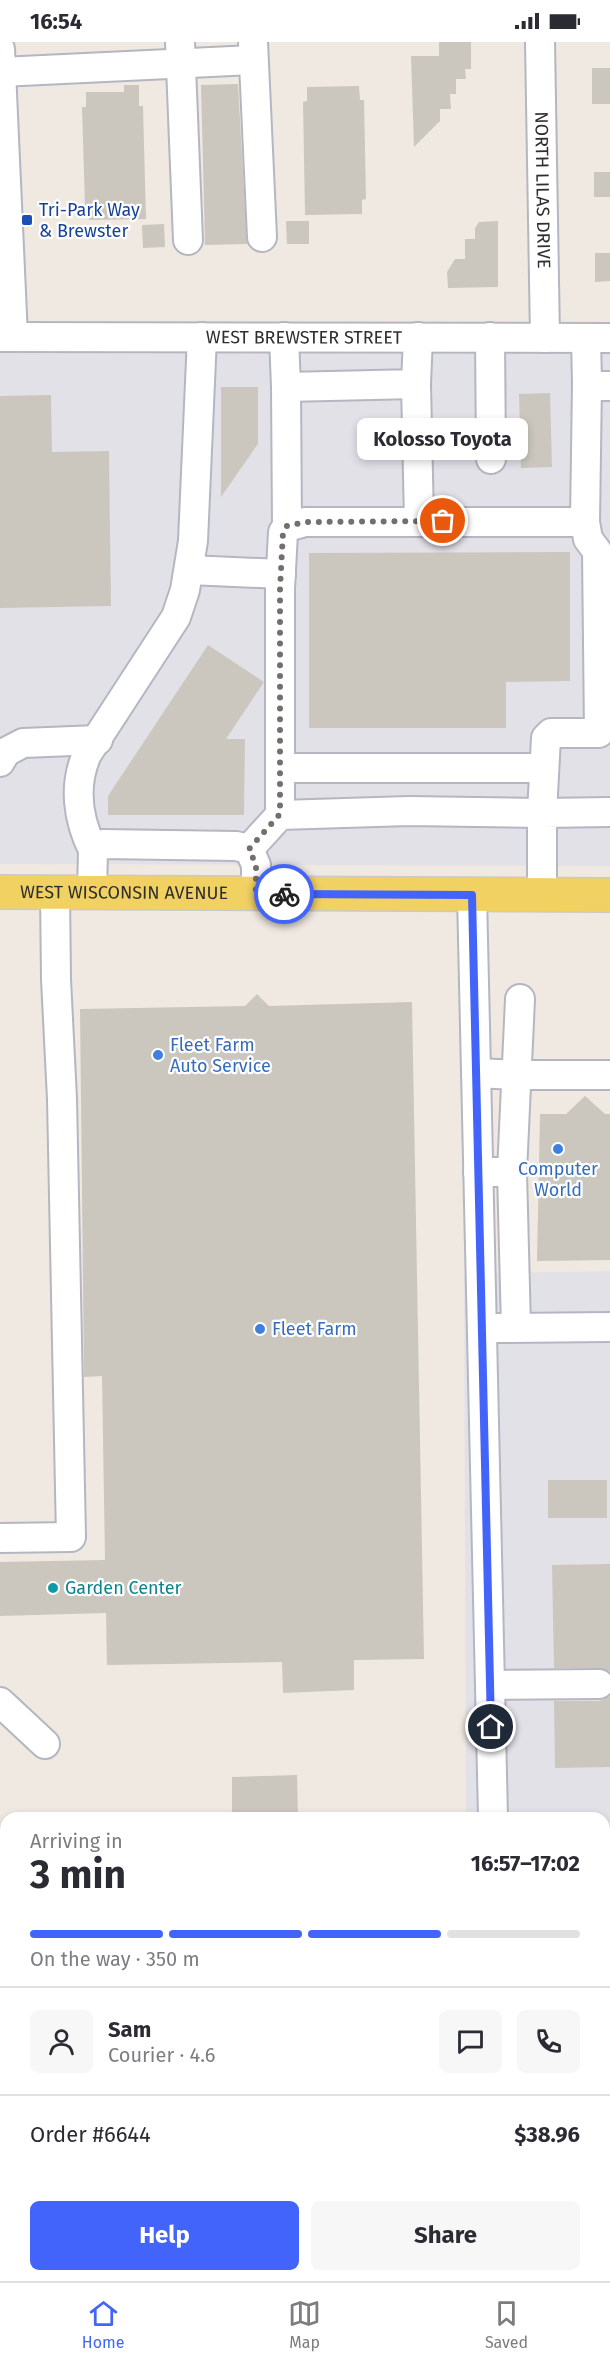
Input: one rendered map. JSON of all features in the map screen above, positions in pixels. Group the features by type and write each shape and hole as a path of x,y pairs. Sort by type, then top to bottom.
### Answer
{"main road":[{"name":"WEST WISCONSIN AVENUE","path":"0,892 610,895"}],"street":[{"name":"NORTH LILAS DRIVE","path":"540,42 545,338"},
{"path":"0,49 7,337"},
{"path":"0,72 181,53 253,51 262,237"},
{"path":"181,53 188,240"},
{"name":"WEST BREWSTER STREET","path":"7,337 598,338"},
{"path":"92,892 93,850 80,818 80,769 87,754 176,617 185,590 193,541 202,337"},
{"path":"249,849 280,814 281,574 283,532 287,526 284,337"},
{"path":"418,337 416,384 419,521"},
{"path":"490,337 491,459"},
{"path":"542,895 543,768 546,738 551,734 605,734 604,622 597,551 588,539 585,522 599,385 598,338"},
{"path":"286,387 416,384"},
{"path":"287,526 305,522 585,522"},
{"path":"189,570 281,574"},
{"path":"0,762 6,752 22,743 98,740"},
{"path":"280,768 543,768"},
{"path":"280,814 409,811 610,812"},
{"path":"93,850 96,845 103,844 236,846 249,849"},
{"path":"249,849 256,865 256,894"},
{"path":"0,1538 71,1537 62,1091 56,980 55,892"},
{"path":"472,895 493,1812"},
{"path":"516,1327 512,1172 520,999"},
{"path":"476,1073 610,1075"},
{"path":"478,1172 512,1172"},
{"path":"481,1292 515,1292"},
{"path":"483,1328 610,1328"},
{"path":"490,1684 599,1684"},
{"path":"0,1702 45,1744"}],"shaded area":[{"path":"0,353 610,354 610,866 0,864"},
{"path":"610,1271 610,1812 466,1812 464,1274"}],"building":[{"path":"439,42 471,42 471,69 465,69 466,79 456,79 456,94 450,94 451,109 440,109 440,121 414,147 411,56 439,56"},
{"path":"592,68 610,68 610,104 592,104"},
{"path":"238,84 247,244 205,245 201,85"},
{"path":"124,85 139,85 139,106 143,106 146,219 89,220 88,206 85,206 82,107 86,107 86,92 124,92"},
{"path":"359,86 360,100 364,100 366,199 362,200 362,214 305,215 303,102 307,101 307,87"},
{"path":"594,172 610,172 610,197 594,197"},
{"path":"286,221 309,221 309,244 287,244"},
{"path":"498,221 498,287 448,288 447,272 455,259 465,259 465,239 475,239 475,228 479,222"},
{"path":"164,224 165,247 143,248 142,225"},
{"path":"595,253 610,253 610,281 595,282"},
{"path":"221,387 258,387 258,444 221,497"},
{"path":"550,393 552,467 521,468 519,394"},
{"path":"51,395 52,452 109,451 111,606 0,608 0,396"},
{"path":"570,552 570,681 506,682 506,728 309,728 309,553"},
{"path":"208,645 264,682 226,739 245,739 244,815 108,815 108,796"},
{"name":"Fleet Farm","path":"257,994 269,1006 412,1002 424,1659 354,1660 354,1690 283,1693 282,1662 107,1665 106,1613 0,1616 0,1562 105,1560 102,1376 84,1377 80,1009 245,1006"},
{"path":"585,1096 605,1114 610,1114 610,1260 537,1261 540,1114 566,1114"},
{"path":"548,1480 607,1480 607,1518 548,1518"},
{"path":"610,1564 610,1672 599,1668 554,1668 552,1565"},
{"path":"610,1696 610,1767 555,1768 554,1701 599,1701"},
{"path":"297,1775 298,1812 232,1812 232,1777"}],"way so far":[{"path":"284,894 256,894 256,865 253,853 249,849 280,814 280,589 283,532 287,526 305,522 443,521"}],"place":[{"name":"Tri-Park Way & Brewster","path":"27,220"},
{"name":"Kolosso Toyota","path":"443,521"},
{"name":"Fleet Farm Auto Service","path":"158,1055"},
{"name":"Computer World","path":"558,1149"},
{"name":"Fleet Farm","path":"260,1329"},
{"name":"Garden Center","path":"53,1588"}],"route":[{"path":"284,894 472,895 491,1727"}]}
